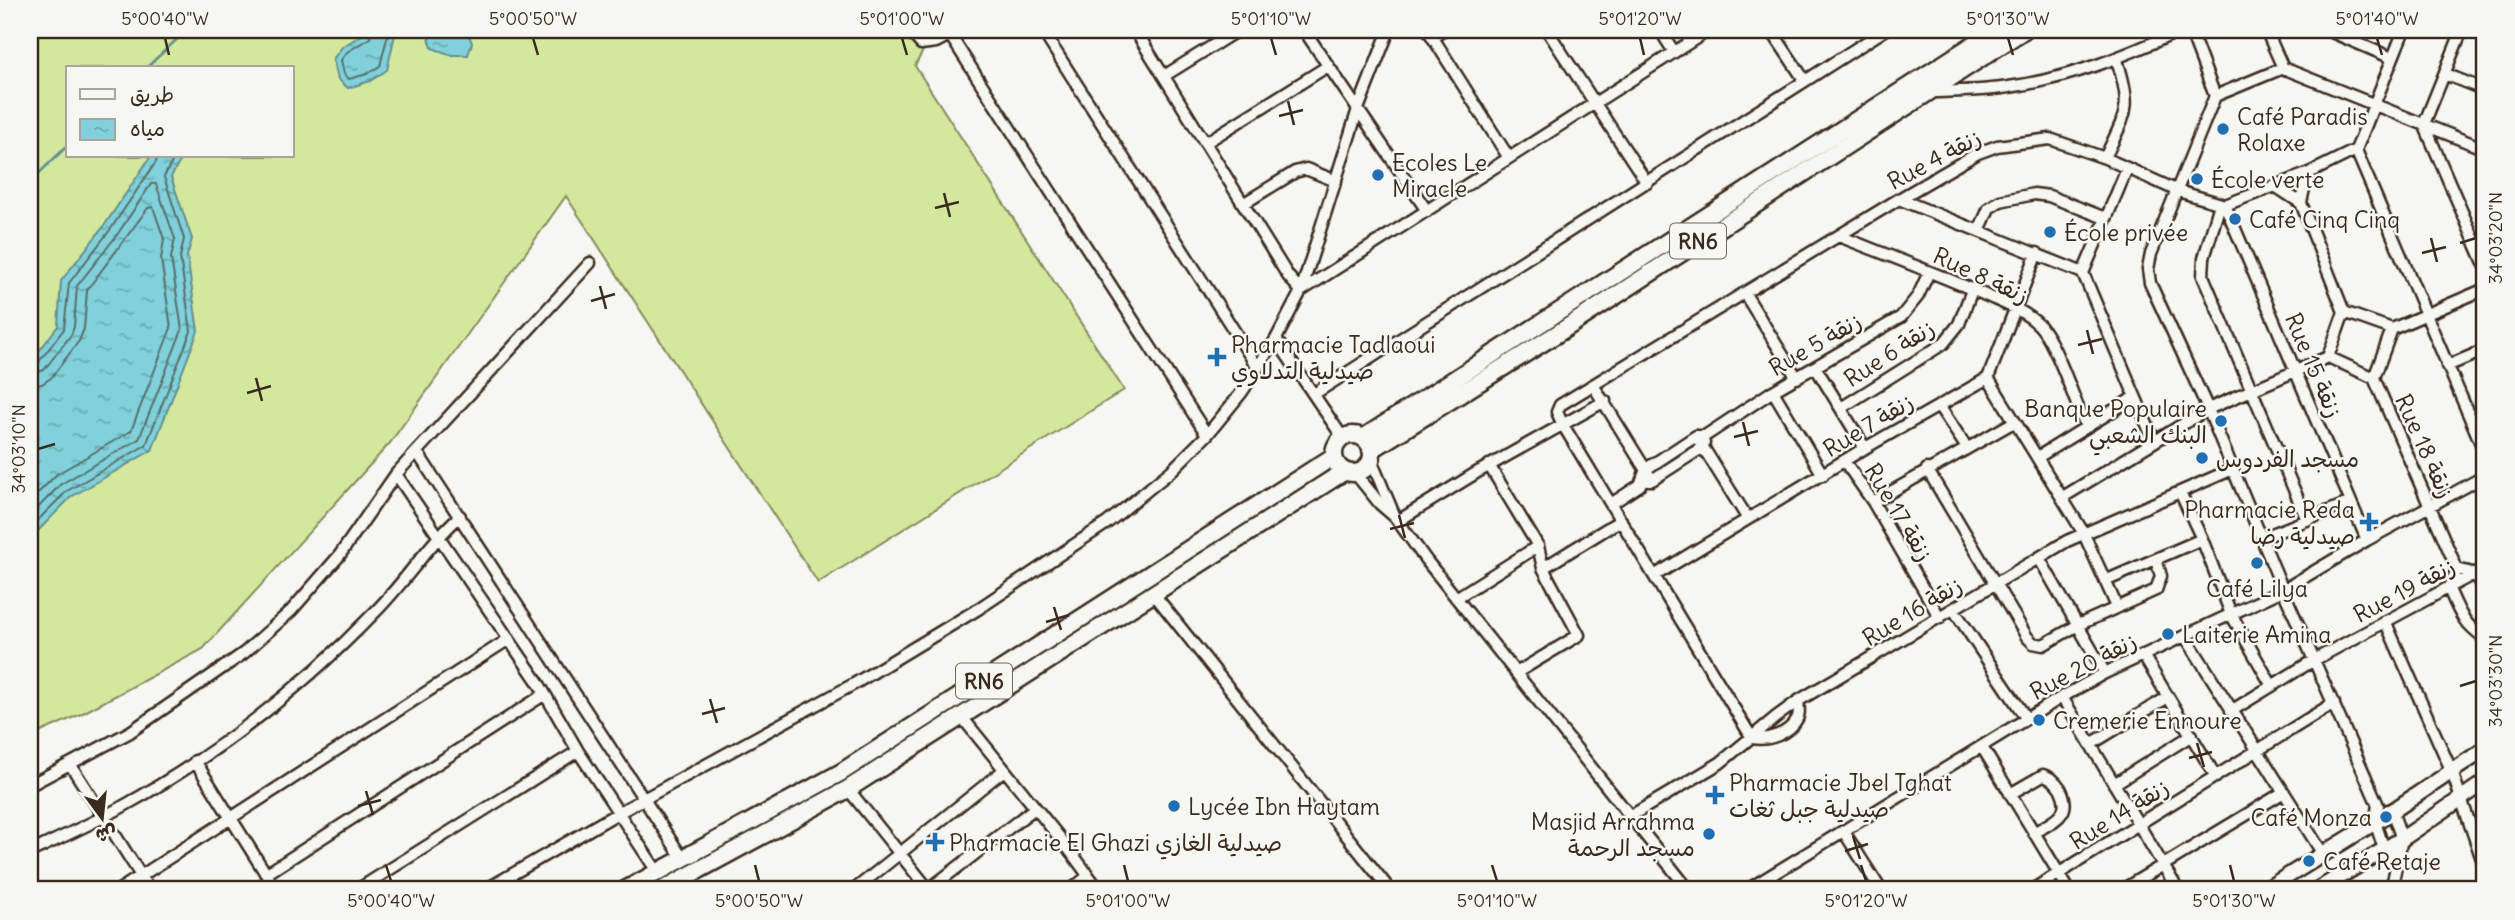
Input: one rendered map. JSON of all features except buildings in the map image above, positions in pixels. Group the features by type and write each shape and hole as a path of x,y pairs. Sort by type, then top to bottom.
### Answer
{"main road":[{"name":"RN6","path":"662,890 689,884 848,789 1153,593 1350,472 1365,469 1368,449 1996,30"},
{"name":"RN6","path":"1368,449 1563,330 2024,30"},
{"path":"1350,472 1335,462 1335,449 1343,438 1350,436 1368,449"},
{"name":"RN6","path":"625,890 773,811 873,752 1334,456"}],"street":[{"path":"909,30 921,44 936,42 955,32 1207,435"},
{"path":"1042,30 1258,368"},
{"path":"1135,30 1288,276 1301,291"},
{"path":"1164,76 1238,30"},
{"path":"1304,30 1427,211"},
{"path":"485,890 643,799 854,684 1031,575 1107,523 1171,471 1207,435 1242,393 1276,339 1301,291 1359,109 1389,30"},
{"path":"1444,30 1431,33 1509,158"},
{"path":"1547,30 1647,183"},
{"path":"1660,30 1674,52"},
{"path":"1301,291 1709,30"},
{"path":"1771,30 1805,82"},
{"path":"1314,394 1885,30"},
{"path":"1930,93 2008,88 2089,69 2117,60 2182,30"},
{"path":"2190,30 2215,96 2151,254 2148,269 2150,283 2208,409 2283,590 2378,805 2375,822 2390,853 2391,890"},
{"path":"2266,30 2283,68 2485,149"},
{"path":"2327,30 2392,58"},
{"path":"2307,520 2203,276 2204,258 2222,204 2307,174 2356,150 2404,30"},
{"path":"2462,30 2424,124 2485,265"},
{"path":"2105,158 2126,113 2126,88 2117,60"},
{"path":"1205,143 1328,66"},
{"path":"2215,96 2283,68"},
{"path":"2445,74 2485,90"},
{"name":"Rue 4 زنقة","path":"1563,425 1557,412 1560,405 1978,153 2010,144 2050,139 2105,158 2178,191 2222,204"},
{"path":"2356,150 2485,453"},
{"path":"1243,204 1295,172 1307,169 1335,181"},
{"path":"2083,273 2127,169"},
{"path":"2063,497 2208,409 2328,357 2344,313 2301,203 2307,174"},
{"path":"2275,186 2301,203"},
{"path":"1979,231 1989,208 2000,201 2034,194 2049,196 2105,218"},
{"path":"1899,199 2083,273 2154,441"},
{"name":"Rue 15 زنقة","path":"2222,204 2367,540"},
{"name":"Rue 8 زنقة","path":"1839,236 2017,309 2039,326 2049,340 2086,427"},
{"path":"2036,253 2017,309 1988,378 2063,497 2117,607"},
{"path":"30,785 130,733 244,653 281,620 339,556 396,474 590,263"},
{"name":"Rue 5 زنقة","path":"1611,504 1773,391 1901,317 1918,296 1929,272"},
{"name":"Rue 6 زنقة","path":"1841,408 1943,344 1959,324 1972,289"},
{"path":"2344,313 2392,329 2485,289"},
{"path":"1745,294 1797,377"},
{"path":"2328,357 2374,378 2392,329"},
{"path":"1276,339 1343,438"},
{"path":"2447,366 2485,350"},
{"path":"1816,368 1865,448"},
{"name":"Rue 7 زنقة","path":"1654,576 1846,462 1865,448 1988,378"},
{"name":"Rue 18 زنقة","path":"2374,378 2457,569"},
{"path":"1593,385 1605,401 1647,477"},
{"path":"1773,391 1823,475"},
{"path":"2038,457 2136,397"},
{"path":"1397,519 1605,401"},
{"path":"1939,406 1967,448"},
{"path":"1873,502 2014,422"},
{"path":"1563,425 1752,738 1774,737 1791,726 1797,719 1798,701"},
{"path":"1701,440 1748,519"},
{"path":"1368,449 1397,519"},
{"path":"417,452 683,859"},
{"name":"Rue 17 زنقة","path":"1846,462 1873,502 1940,618"},
{"path":"1489,465 1538,546 1543,568 1578,635 1516,673"},
{"path":"1927,469 2026,637 2033,643 2043,645 2078,625 2156,590 2161,581 2156,559"},
{"name":"Rue 16 زنقة","path":"1629,817 1720,764 1798,701 2039,558 2083,533 2233,469"},
{"path":"1350,472 1397,519 1456,598 1689,890"},
{"path":"396,474 545,694 657,873"},
{"name":"Rue 20 زنقة","path":"1747,890 2062,697 2143,655 2283,590 2367,540 2485,476"},
{"path":"2180,492 2202,539 2231,614 2272,686"},
{"path":"2262,538 2351,502"},
{"path":"30,852 104,817 235,736 310,675 376,611 439,535 460,516"},
{"path":"1543,568 1621,520"},
{"path":"2105,581 2202,539"},
{"path":"1456,598 1538,546"},
{"path":"2039,558 2105,674"},
{"path":"2485,594 2481,571 2457,569 2449,589 2464,622 2485,639"},
{"name":"Rue 19 زنقة","path":"2231,711 2314,660 2481,571"},
{"path":"1153,593 1390,890"},
{"path":"1954,610 2026,718"},
{"path":"2385,621 2452,772 2485,868"},
{"path":"2186,636 2323,854"},
{"path":"119,890 509,639"},
{"path":"2143,655 2216,777"},
{"path":"266,874 545,694"},
{"path":"2062,697 2178,890"},
{"path":"2091,744 2168,697"},
{"name":"Rue 14 زنقة","path":"2032,890 2333,703"},
{"path":"961,716 1099,890"},
{"path":"2114,784 2192,735"},
{"path":"1982,747 2069,890"},
{"path":"2265,890 2375,822 2485,749"},
{"path":"357,890 579,751"},
{"path":"195,761 276,890"},
{"path":"70,764 150,890"},
{"path":"854,890 1004,770"},
{"path":"2010,794 2043,775 2052,778 2059,786 2066,808 2061,815 2034,833"},
{"path":"2318,890 2390,853 2402,839 2485,782"},
{"path":"848,789 928,890 1035,808"},
{"path":"2122,890 2284,792"},
{"path":"2378,805 2392,811 2402,839"},
{"path":"1844,832 1881,890"},
{"path":"1070,890 1087,877"}],"green space":[{"path":"30,30 934,30 915,66 1124,390 818,583 566,196 390,443 203,649 81,714 30,737"}],"water":[{"path":"370,30 396,30 387,70 370,81 348,88 338,79 333,59 342,47"},
{"path":"427,30 467,30 472,43 468,55 452,55 432,48"},
{"path":"150,158 182,158 171,177 192,239 187,256 198,331 152,450 71,497 30,539 30,363 58,326 61,281 104,226"}],"waterway":[{"path":"148,66 187,30"},
{"path":"30,182 66,147"}],"place":[{"name":"Café Paradis Rolaxe","path":"2223,129"},
{"name":"Ecoles Le Miracle","path":"1378,175"},
{"name":"École verte","path":"2197,179"},
{"name":"Café Cinq Cinq","path":"2235,219"},
{"name":"École privée","path":"2050,232"},
{"name":"Pharmacie Tadlaoui صيدلية التدلاوي","path":"1217,357"},
{"name":"Banque Populaire البنك الشعبي","path":"2221,421"},
{"name":"مسجد الفردوس","path":"2202,458"},
{"name":"Pharmacie Reda صيدلية رضا","path":"2369,522"},
{"name":"Café Lilya","path":"2257,563"},
{"name":"Laiterie Amina","path":"2168,634"},
{"name":"Cremerie Ennoure","path":"2039,720"},
{"name":"Pharmacie Jbel Tghat صيدلية جبل ثغات","path":"1715,795"},
{"name":"Lycée Ibn Haytam","path":"1174,806"},
{"name":"Café Monza","path":"2386,817"},
{"name":"Masjid Arrahma مسجد الرحمة","path":"1709,834"},
{"name":"Pharmacie El Ghazi صيدلية الغازي","path":"935,842"},
{"name":"Café Retaje","path":"2309,861"}]}
